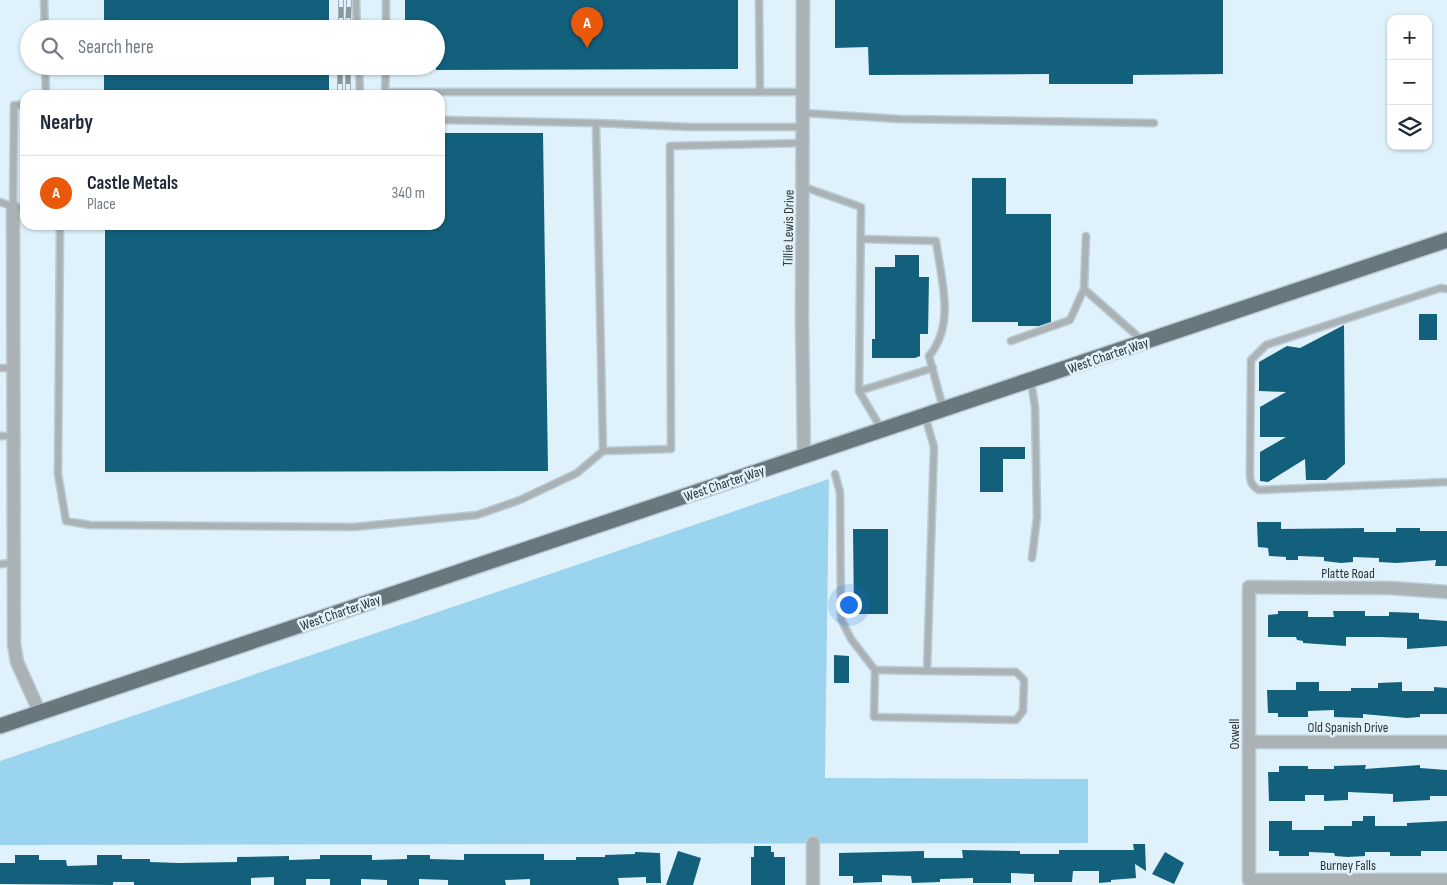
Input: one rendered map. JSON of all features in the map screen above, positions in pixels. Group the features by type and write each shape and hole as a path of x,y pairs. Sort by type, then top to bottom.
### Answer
{"highway":[{"name":"West Charter Way","path":"0,726 1447,240"}],"street":[{"name":"Tillie Lewis Drive","path":"803,0 804,186 802,329 804,456"},
{"path":"19,209 14,368 14,644 17,662 40,712"},
{"name":"Platte Road","path":"1249,587 1390,588 1447,592"},
{"name":"Oxwell","path":"1249,587 1249,880"},
{"name":"Old Spanish Drive","path":"1249,742 1447,742"},
{"path":"813,844 813,885"},
{"name":"Burney Falls","path":"1249,880 1447,880"}],"lane":[{"path":"44,0 45,20"},
{"path":"356,0 357,20"},
{"path":"386,0 386,20"},
{"path":"759,0 760,92"},
{"path":"45,75 46,90"},
{"path":"359,75 360,90"},
{"path":"385,90 386,75"},
{"path":"445,92 803,92"},
{"path":"0,202 19,209 14,105 20,105"},
{"path":"804,113 899,119 1154,123"},
{"path":"445,120 690,127 804,127"},
{"path":"596,124 604,451"},
{"path":"60,230 58,474 66,521 90,525 354,527 477,515 520,500 577,473 604,451 671,449 670,146 804,143"},
{"path":"804,186 861,206 859,391 882,431"},
{"path":"1011,341 1070,320 1084,289 1086,236"},
{"path":"861,239 936,241 946,311 939,345 929,356 944,410"},
{"path":"1447,289 1440,288 1309,330 1266,345 1258,351 1251,360 1250,482 1252,486 1259,490 1447,482"},
{"path":"1084,289 1144,342"},
{"path":"0,368 14,368"},
{"path":"859,391 932,368"},
{"path":"1031,381 1036,407 1037,517 1032,558"},
{"path":"925,416 934,447 927,671"},
{"path":"0,436 14,436"},
{"path":"835,474 840,492 841,619 851,639 875,670 874,717 1016,720 1023,711 1024,680 1016,672 875,670"},
{"path":"0,564 15,562"}],"shaded area":[{"path":"829,479 825,778 1088,779 1088,843 0,845 0,761"}],"building":[{"path":"104,0 329,0 329,20 104,20"},
{"path":"405,0 738,0 738,69 445,70 445,20 405,20"},
{"path":"835,0 1223,0 1223,74 1133,75 1133,84 1049,84 1049,74 869,75 868,47 835,48"},
{"path":"104,75 329,75 329,90 104,90"},
{"path":"445,133 543,133 548,471 105,472 105,230 445,230"},
{"path":"972,178 1006,178 1006,214 1051,214 1051,322 1039,326 1018,326 1018,322 972,322"},
{"path":"895,255 919,255 919,277 929,277 928,334 920,334 920,356 915,358 872,358 872,339 875,339 875,267 895,267"},
{"path":"1419,314 1437,314 1437,340 1419,340"},
{"path":"1344,325 1345,464 1326,480 1306,480 1305,459 1268,482 1260,481 1260,452 1286,437 1260,437 1260,407 1286,392 1259,391 1259,362 1287,346 1300,348"},
{"path":"980,447 1025,447 1025,459 1003,459 1003,492 980,492"},
{"path":"1257,522 1281,522 1281,529 1364,528 1364,532 1396,532 1396,528 1420,528 1420,531 1447,531 1447,566 1435,566 1436,560 1397,563 1379,562 1379,558 1353,557 1353,562 1341,563 1324,561 1324,557 1298,556 1298,560 1286,560 1286,557 1269,556 1268,548 1258,547"},
{"path":"853,529 888,529 888,614 854,614"},
{"path":"1278,611 1308,611 1308,617 1334,617 1333,611 1365,611 1365,616 1389,616 1389,612 1419,613 1419,619 1447,621 1447,646 1407,649 1407,638 1346,637 1346,646 1303,643 1303,641 1297,640 1296,637 1268,637 1268,615 1278,614"},
{"path":"834,655 849,656 849,683 834,683"},
{"path":"1296,682 1319,682 1319,691 1351,691 1351,688 1378,688 1378,683 1402,682 1402,691 1434,691 1434,687 1447,688 1447,714 1420,714 1420,717 1407,718 1363,714 1363,718 1334,717 1334,710 1308,711 1308,717 1278,717 1278,713 1268,713 1267,690 1296,690"},
{"path":"1366,765 1365,769 1420,765 1420,768 1447,770 1447,796 1430,796 1430,800 1393,802 1393,794 1348,792 1348,800 1324,801 1324,795 1305,795 1305,801 1269,801 1268,772 1279,772 1279,766 1308,766 1308,769 1334,769 1334,766"},
{"path":"1363,816 1375,816 1375,826 1407,826 1407,823 1447,821 1447,851 1421,851 1421,856 1390,856 1390,852 1365,852 1365,856 1348,857 1335,856 1334,853 1309,852 1309,856 1279,856 1279,851 1269,851 1269,821 1292,821 1292,830 1324,830 1324,826 1352,826 1352,821 1363,821"},
{"path":"1133,844 1145,844 1146,871 1135,864 1136,878 1111,880 1111,882 1099,883 1099,871 1073,871 1072,882 1034,882 1034,874 1011,873 1011,883 973,883 973,878 940,879 940,882 912,883 911,876 882,875 882,882 853,883 853,876 839,876 839,853 924,851 924,858 963,858 962,850 1020,851 1020,854 1059,854 1059,850 1134,850"},
{"path":"754,846 771,846 771,852 774,852 774,857 785,857 785,885 751,885 751,857 754,857"},
{"path":"678,851 701,858 693,885 666,885"},
{"path":"635,852 660,853 661,883 646,883 646,877 618,878 619,885 530,885 530,879 505,880 506,885 448,885 448,880 419,879 419,885 387,885 387,880 361,879 361,885 330,885 330,879 306,879 306,885 274,885 274,877 251,878 251,885 134,885 134,882 113,882 113,885 0,884 0,863 15,863 15,855 39,855 39,860 66,860 67,866 97,865 97,855 122,855 122,859 150,859 150,862 178,863 237,862 237,857 289,856 289,860 320,859 320,855 372,855 372,860 407,859 407,855 430,855 430,859 464,860 464,854 544,854 544,860 576,860 576,857 605,857 605,855 635,854"},
{"path":"1165,852 1184,863 1174,884 1152,874"}],"railway":[{"path":"341,0 341,20"},
{"path":"348,20 349,0"},
{"path":"340,75 340,90"},
{"path":"348,75 348,90"}],"place":[{"name":"Castle Metals","path":"587,48"}]}
